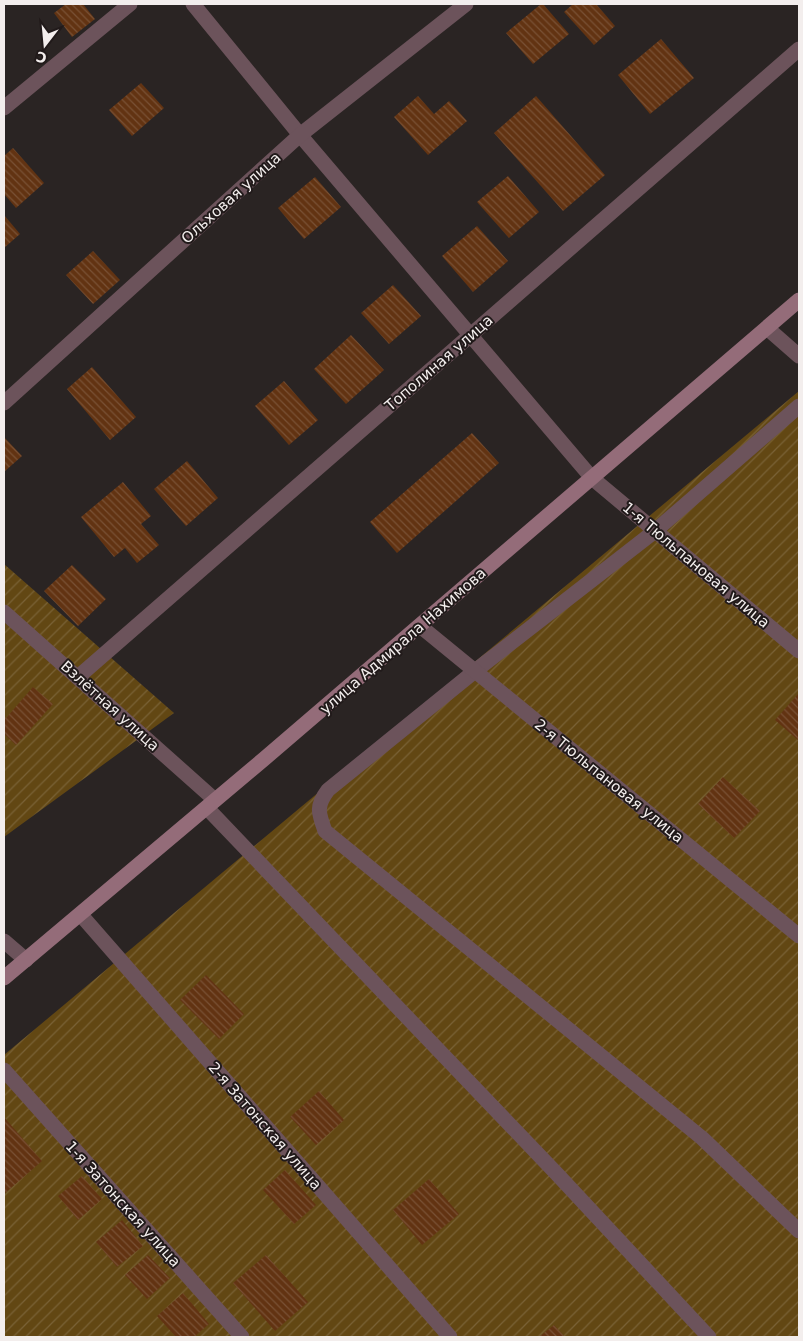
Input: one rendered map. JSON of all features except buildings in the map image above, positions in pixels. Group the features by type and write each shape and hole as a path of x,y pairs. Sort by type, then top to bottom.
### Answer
{"main road":[{"name":"улица Адмирала Нахимова","path":"4,978 81,915 420,626 799,300"}],"street":[{"path":"4,108 130,4"},
{"name":"1-я Тюльпановая улица","path":"193,4 300,135 592,478 799,651"},
{"name":"Ольховая улица","path":"4,403 300,135 466,4"},
{"name":"Тополиная улица","path":"78,677 799,49"},
{"path":"767,328 799,356"},
{"path":"799,406 655,531 475,671 328,790 320,802 319,815 325,831 702,1138 799,1231"},
{"name":"Взлётная улица","path":"4,612 78,677 211,804 709,1337"},
{"name":"2-я Тюльпановая улица","path":"420,626 799,936"},
{"name":"2-я Затонская улица","path":"81,915 450,1337"},
{"path":"4,941 26,960"},
{"name":"1-я Затонская улица","path":"4,1070 242,1337"}],"shaded area":[{"path":"799,391 799,1337 4,1337 4,1055"},
{"path":"4,564 174,713 4,837"}]}
